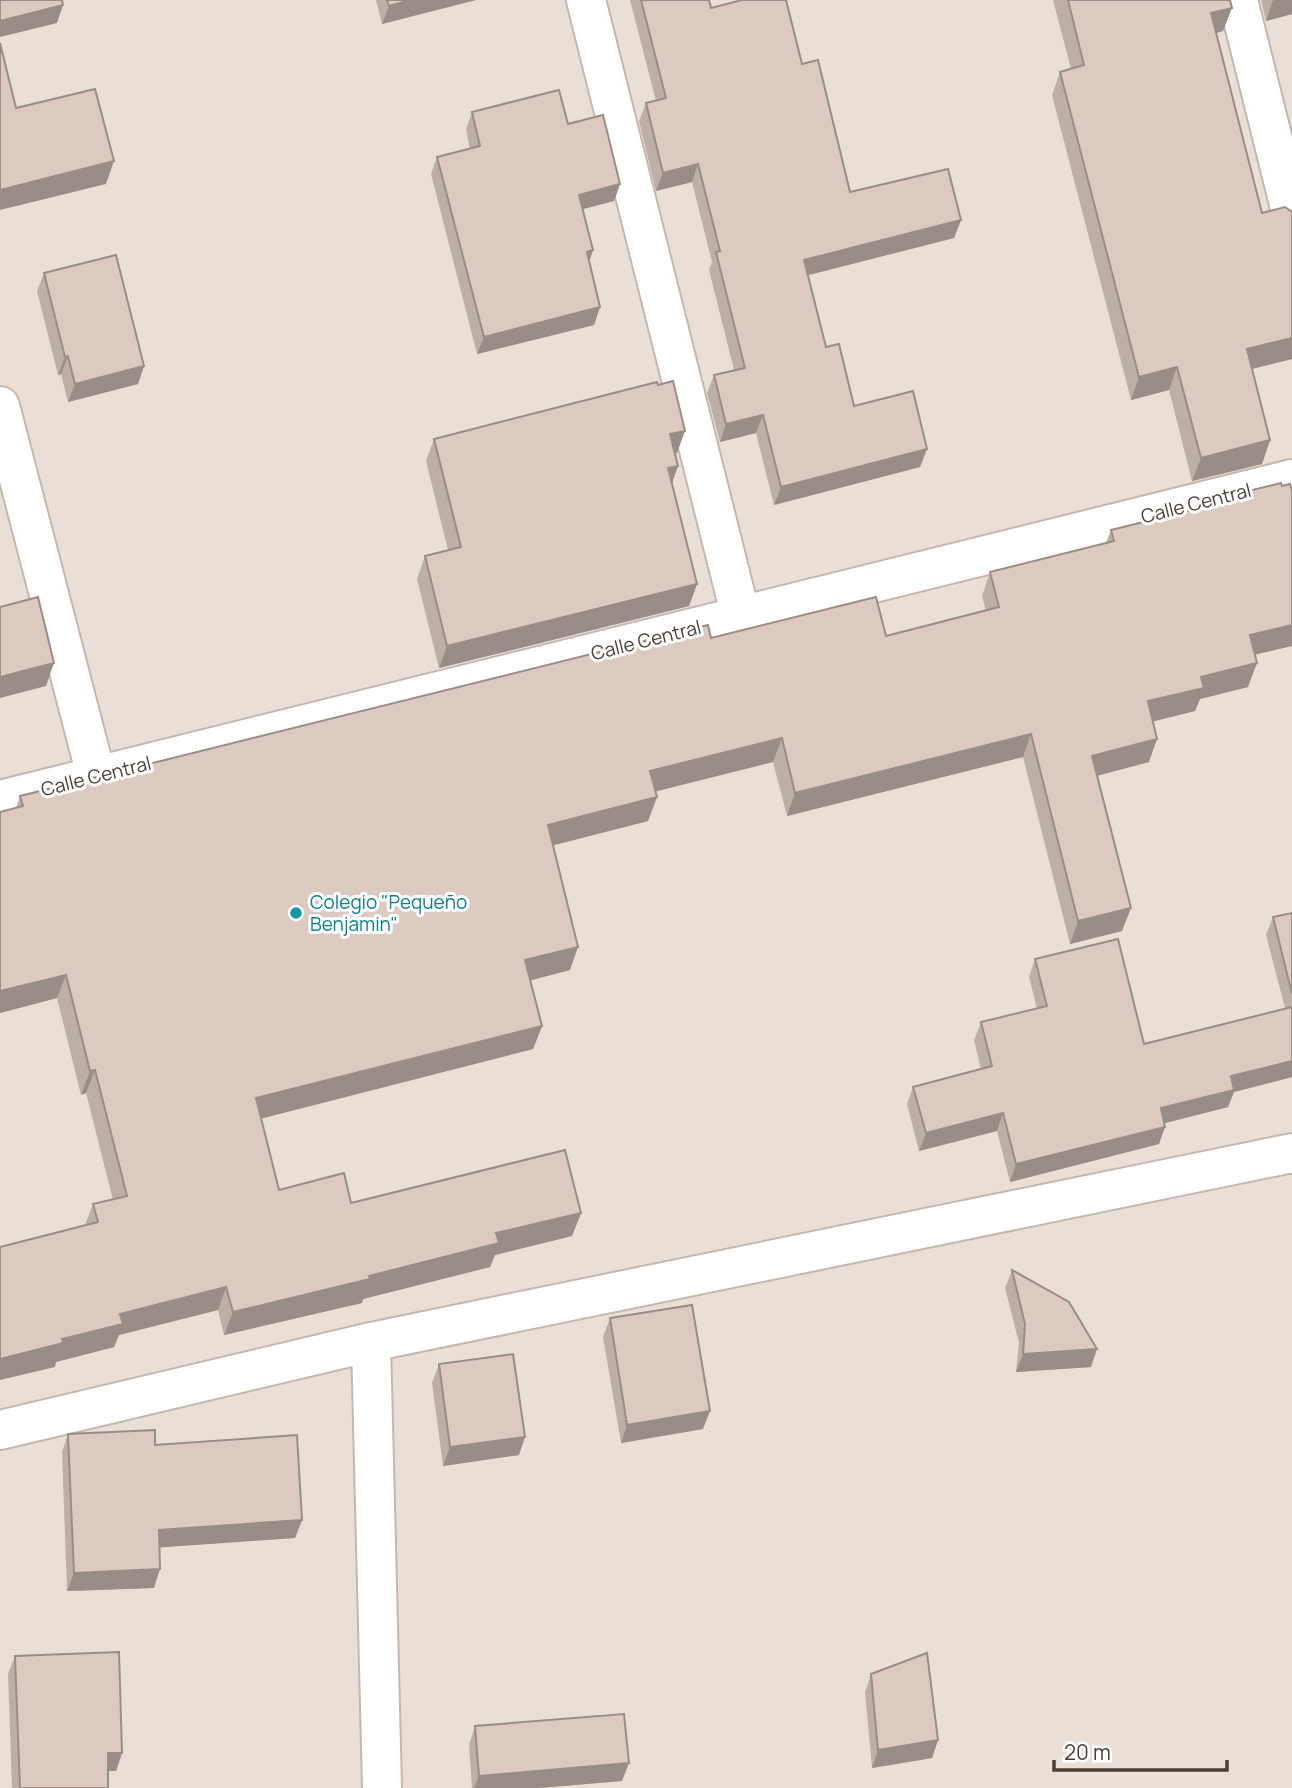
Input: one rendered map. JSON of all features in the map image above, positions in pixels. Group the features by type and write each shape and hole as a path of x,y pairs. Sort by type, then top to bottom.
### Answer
{"street":[{"path":"586,0 741,617"},
{"path":"1238,0 1292,216"},
{"path":"0,406 96,775"},
{"name":"Calle Central","path":"0,800 1292,479"},
{"path":"0,1430 371,1342 1292,1153"},
{"path":"371,1342 382,1788"}],"shaded area":[{"path":"0,0 1292,0 1292,1788 0,1788"}],"building":[{"path":"0,0 62,0 63,5 0,21"},
{"path":"387,0 411,0 389,6"},
{"path":"641,0 709,0 711,8 742,0 786,0 802,64 818,60 850,192 948,169 961,220 804,260 826,347 839,344 854,406 913,391 927,449 781,487 763,415 726,424 714,375 745,368 716,252 720,251 698,164 663,173 646,103 666,98"},
{"path":"1068,0 1230,0 1232,8 1211,13 1262,213 1285,207 1292,212 1292,338 1247,349 1270,440 1201,458 1177,367 1139,377 1060,72 1084,65"},
{"path":"0,43 16,108 95,89 114,161 0,190"},
{"path":"559,90 568,124 603,115 620,184 579,195 593,250 587,252 600,307 484,337 437,157 480,146 472,112"},
{"path":"116,255 144,366 75,384 68,356 65,357 44,273"},
{"path":"673,381 685,431 670,434 678,466 668,468 697,584 447,646 425,556 461,547 434,439 657,382 658,385"},
{"path":"1281,483 1282,486 1290,484 1292,491 1292,625 1250,635 1257,663 1201,677 1204,688 1148,701 1157,739 1092,756 1131,908 1078,921 1031,734 795,793 782,738 650,771 657,797 548,825 578,947 525,960 542,1026 256,1098 279,1190 344,1173 351,1203 565,1150 581,1213 496,1233 499,1243 369,1276 370,1279 233,1312 226,1287 120,1314 123,1324 62,1339 63,1343 0,1359 0,1247 98,1222 93,1204 127,1196 95,1070 90,1071 66,975 0,991 0,812 23,806 20,796 708,625 711,638 876,597 886,636 999,607 990,572 1114,541 1111,530 1212,505 1211,500"},
{"path":"38,597 54,663 0,677 0,607"},
{"path":"1292,913 1292,994 1273,917"},
{"path":"1118,939 1144,1044 1292,1007 1292,1061 1231,1076 1234,1090 1161,1108 1165,1127 1016,1164 1003,1113 926,1133 913,1087 992,1066 981,1022 1047,1006 1035,959"},
{"path":"1012,1270 1069,1302 1097,1349 1023,1354 1025,1324"},
{"path":"692,1305 710,1411 627,1425 610,1318"},
{"path":"513,1354 525,1437 450,1447 439,1364"},
{"path":"155,1430 155,1445 297,1435 302,1520 159,1530 160,1569 74,1573 68,1434"},
{"path":"119,1652 122,1753 108,1753 108,1788 20,1788 15,1656"},
{"path":"927,1653 938,1740 878,1750 871,1674"},
{"path":"624,1714 629,1763 479,1776 475,1726"}],"place":[{"name":"Colegio \"Pequeño Benjamin\"","path":"296,913"}]}
